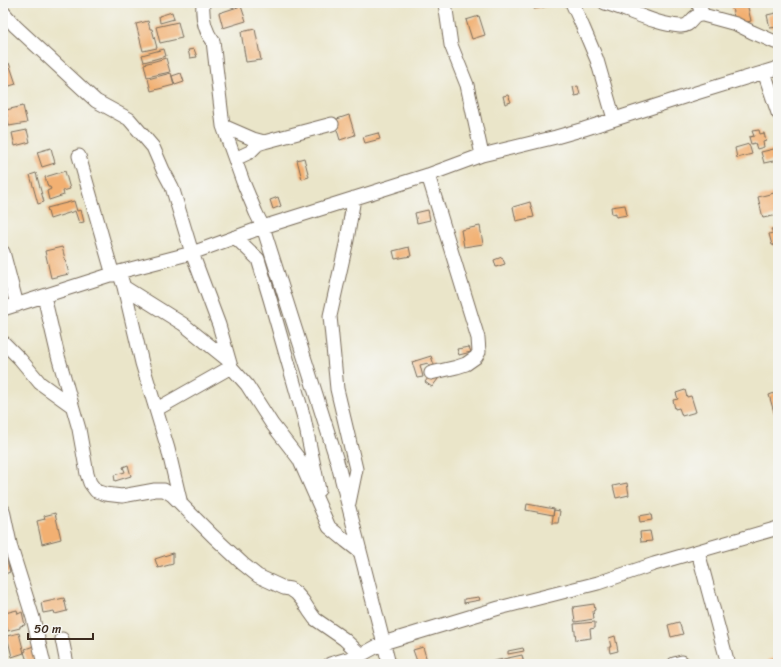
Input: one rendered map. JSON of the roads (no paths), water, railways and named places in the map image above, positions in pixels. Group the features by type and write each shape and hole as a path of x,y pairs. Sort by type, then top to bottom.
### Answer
{"street":[{"path":"203,3 202,15 207,34 213,41 223,126 242,182 263,227 337,461 389,664"},
{"path":"445,3 452,45 467,85 482,155"},
{"path":"605,3 659,22 680,26 689,24 701,9 778,42"},
{"path":"575,4 597,60 614,120"},
{"path":"3,12 15,26 96,100 129,119 153,147 172,187 192,253 219,325 230,364"},
{"path":"3,309 116,274 192,253 263,227 428,175 482,155 556,137 614,120 696,92 778,68"},
{"path":"764,72 778,113"},
{"path":"235,159 250,152 258,144 332,124"},
{"path":"223,126 253,139 264,142"},
{"path":"79,156 116,274 124,287 142,363 168,449 180,504"},
{"path":"428,175 476,330 479,352 476,357 466,364 431,373"},
{"path":"348,505 356,469 337,388 330,316 354,198"},
{"path":"235,237 258,259 304,418 324,516"},
{"path":"3,252 16,305"},
{"path":"124,287 183,324 230,364 247,385 272,424 298,459 329,527 360,552"},
{"path":"44,296 58,356 84,451 87,474 90,483 96,491 105,494 122,496 155,490 164,490 172,495 243,564 258,576 284,588 290,589 296,593 315,619 344,639 361,655"},
{"path":"3,342 20,359 40,383 72,406"},
{"path":"157,409 230,364"},
{"path":"3,510 11,548 33,618 44,664"},
{"path":"330,664 361,655 383,644 499,608 598,583 654,564 778,528"},
{"path":"698,552 728,664"},
{"path":"62,639 67,664"}]}
